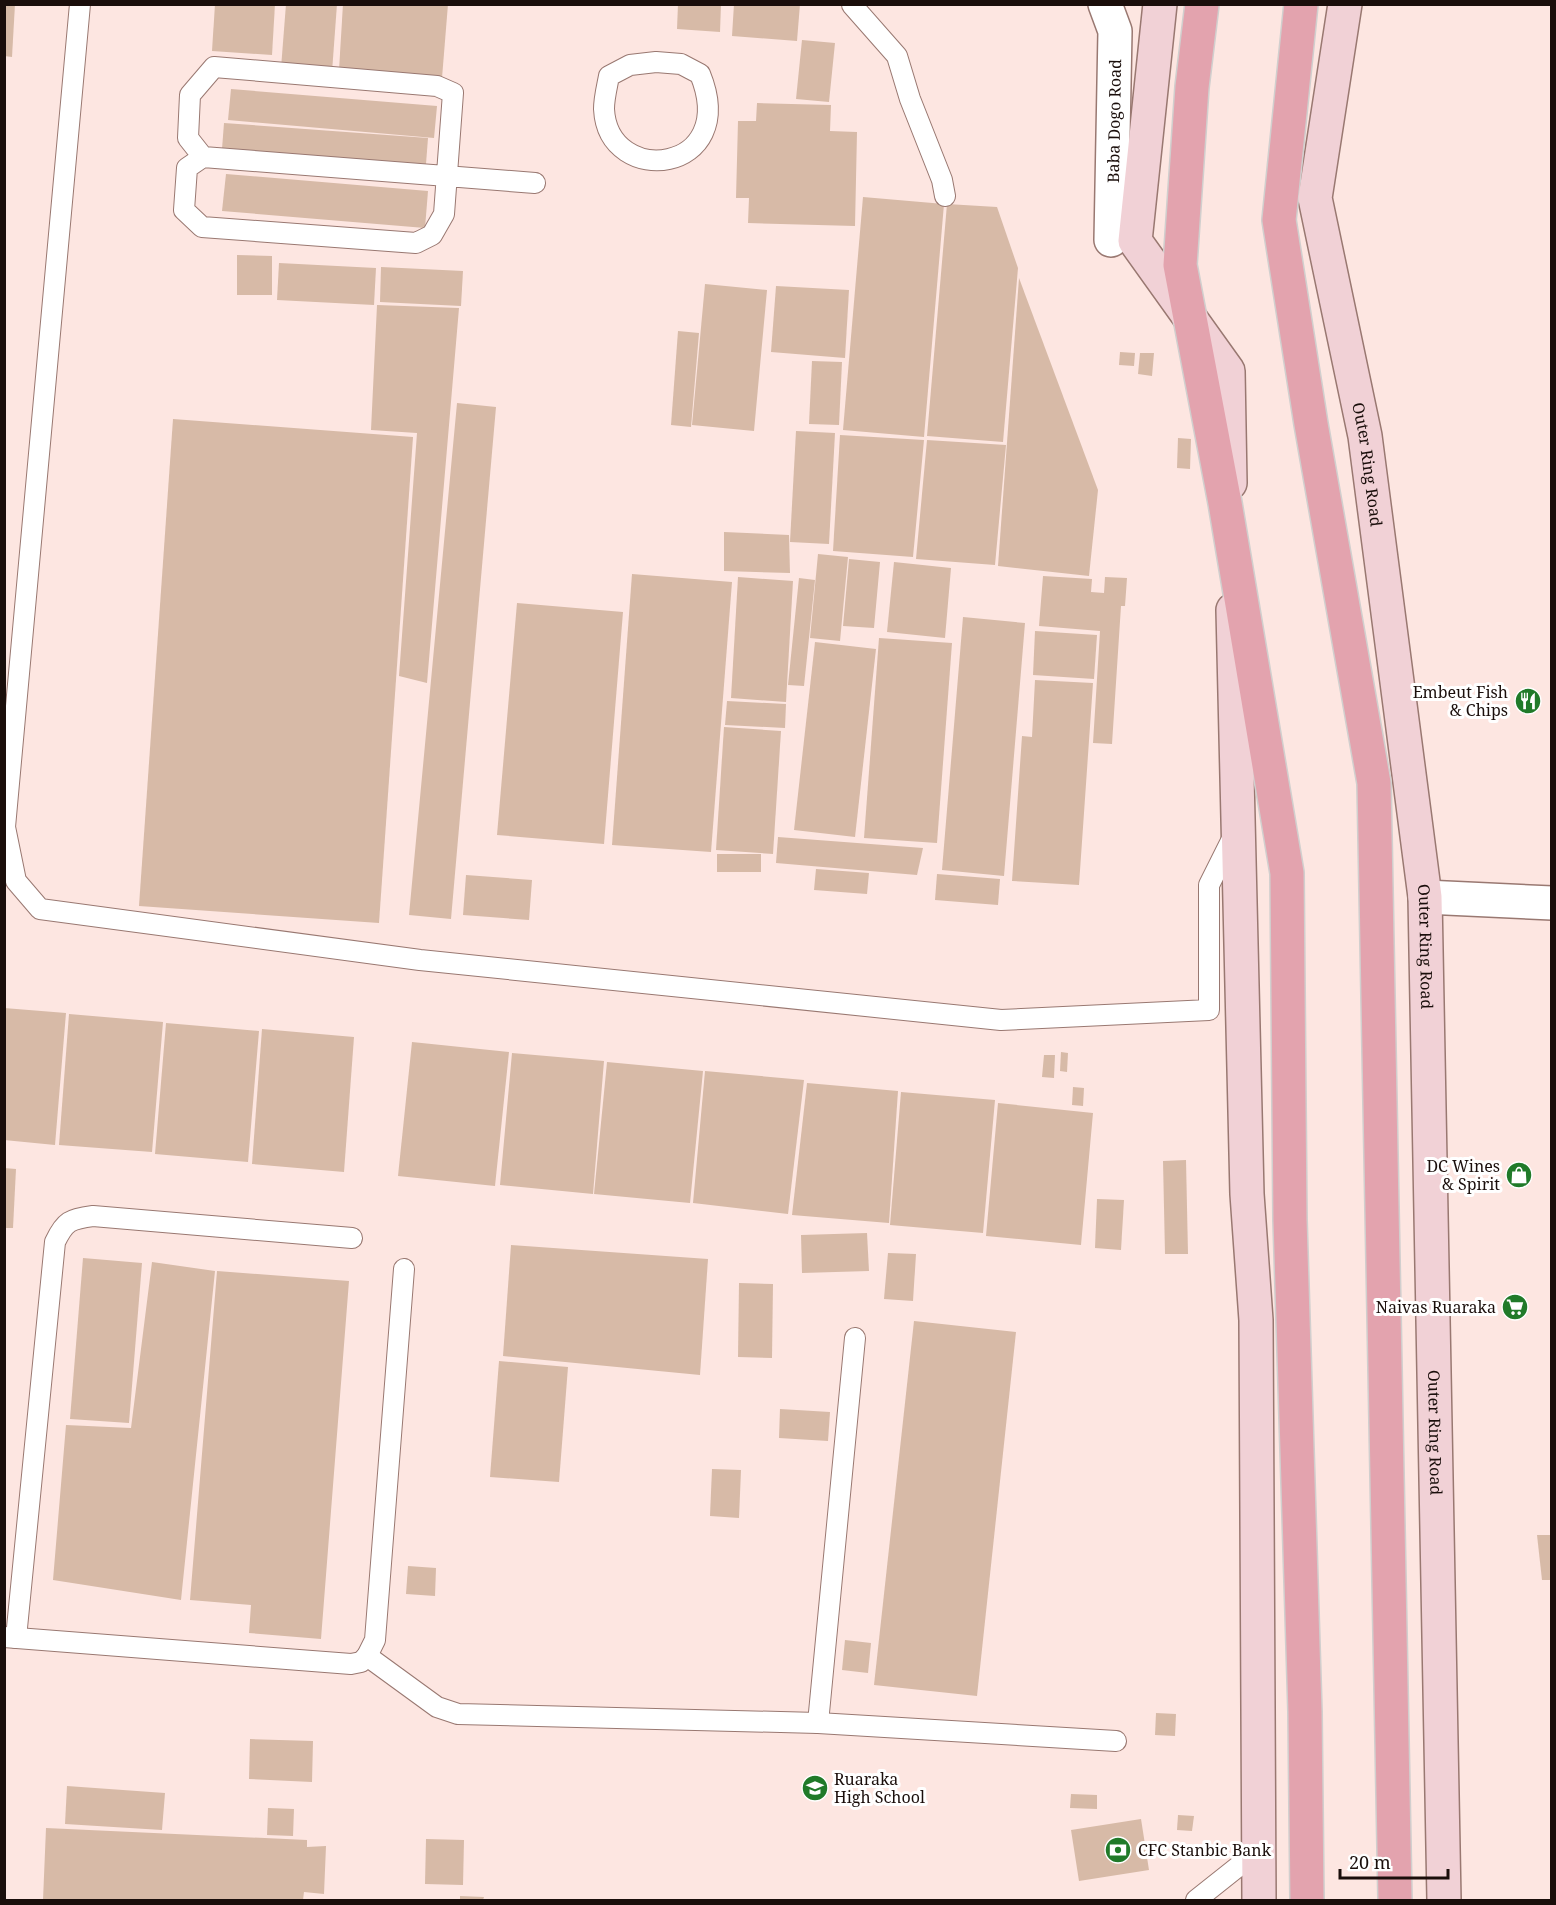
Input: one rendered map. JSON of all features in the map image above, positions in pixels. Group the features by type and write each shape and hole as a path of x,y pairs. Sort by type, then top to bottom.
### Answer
{"main road":[{"path":"1160,4 1135,241 1228,371 1246,1183 1256,1320 1259,1900"},
{"path":"1202,4 1192,87 1180,265 1225,503 1287,873 1290,1220 1305,1712 1307,1900"},
{"path":"1301,4 1279,220 1311,424 1374,783 1395,1900"},
{"name":"Outer Ring Road","path":"1345,4 1315,198 1365,436 1425,897 1444,1900"}],"street":[{"name":"Baba Dogo Road","path":"1104,4 1115,31 1111,240"},
{"path":"1425,897 1551,903"}],"lane":[{"path":"80,4 5,827 16,881 40,909 420,960 1001,1020 1209,1010 1209,885 1237,827"},
{"path":"852,5 897,56 910,99 942,180 945,196"},
{"path":"656,62 681,64 700,74 710,107 708,123 700,138 689,150 675,158 658,161 642,159 627,151 615,140 604,109 609,76 630,65 656,62"},
{"path":"203,157 188,138 190,95 214,67 437,86 453,93 446,176 444,214 432,235 416,243 202,227 184,210 187,168 203,157 446,176 535,183"},
{"path":"352,1238 93,1216 73,1218 62,1227 55,1242 10,1638 351,1664 361,1662 367,1656 375,1640 404,1269"},
{"path":"818,1723 855,1338"},
{"path":"367,1656 437,1707 458,1714 818,1723 1116,1741"},
{"path":"1196,1900 1259,1850"}],"building":[{"path":"4,4 15,4 12,57 4,56"},
{"path":"215,4 275,4 272,55 212,51"},
{"path":"286,4 337,4 332,72 281,68"},
{"path":"343,4 448,4 442,78 339,70"},
{"path":"678,4 721,4 720,32 677,29"},
{"path":"734,4 800,4 797,41 732,36"},
{"path":"802,40 835,43 829,102 796,99"},
{"path":"231,89 437,106 434,138 228,120"},
{"path":"757,103 831,105 830,131 857,132 855,226 748,223 749,198 736,198 738,121 756,121"},
{"path":"224,123 428,138 426,164 222,149"},
{"path":"226,174 428,191 425,228 222,211"},
{"path":"863,197 944,204 924,437 843,430"},
{"path":"947,204 997,207 1018,268 1003,442 927,436"},
{"path":"237,255 272,256 272,295 237,295"},
{"path":"279,263 376,268 374,305 277,300"},
{"path":"381,267 463,271 461,306 380,302"},
{"path":"1019,278 1098,490 1089,576 998,566"},
{"path":"705,284 767,290 754,431 692,425"},
{"path":"776,286 849,290 845,358 771,352"},
{"path":"377,305 459,308 427,683 399,676 417,433 371,430"},
{"path":"678,331 699,333 691,427 671,425"},
{"path":"1120,352 1135,353 1134,366 1119,365"},
{"path":"1140,353 1154,353 1152,376 1138,374"},
{"path":"812,361 842,362 839,425 809,424"},
{"path":"457,403 496,407 451,919 409,915"},
{"path":"173,419 413,437 379,923 139,906"},
{"path":"796,431 835,433 829,544 790,542"},
{"path":"840,435 924,440 913,557 833,551"},
{"path":"1178,438 1191,439 1190,469 1177,468"},
{"path":"927,440 1006,445 995,565 916,559"},
{"path":"724,532 789,535 790,573 724,571"},
{"path":"818,554 848,557 840,641 810,638"},
{"path":"849,559 880,562 874,628 843,626"},
{"path":"894,562 951,568 945,638 887,632"},
{"path":"632,574 732,582 711,852 612,845"},
{"path":"1043,576 1092,579 1091,592 1104,593 1105,577 1127,578 1125,606 1121,606 1112,744 1093,743 1100,631 1039,626"},
{"path":"738,577 793,581 786,702 731,698"},
{"path":"799,578 815,580 804,686 788,685"},
{"path":"517,603 623,612 604,844 497,835"},
{"path":"963,617 1025,623 1004,876 942,870"},
{"path":"1035,631 1097,635 1094,679 1033,675"},
{"path":"879,638 952,643 937,843 864,838"},
{"path":"815,642 876,649 855,837 794,830"},
{"path":"1035,680 1093,683 1079,885 1012,881 1022,736 1032,737"},
{"path":"727,701 786,704 785,728 725,725"},
{"path":"724,727 781,731 773,854 716,850"},
{"path":"778,837 923,848 917,875 776,863"},
{"path":"717,854 761,854 761,872 717,872"},
{"path":"816,869 869,873 867,894 814,890"},
{"path":"937,874 1000,879 998,905 935,900"},
{"path":"466,875 532,880 529,920 463,915"},
{"path":"4,1008 66,1013 55,1145 4,1140"},
{"path":"69,1014 163,1022 152,1152 59,1145"},
{"path":"166,1023 259,1031 248,1162 155,1154"},
{"path":"262,1029 354,1037 344,1172 252,1164"},
{"path":"412,1042 509,1052 495,1186 398,1176"},
{"path":"1061,1052 1068,1053 1067,1072 1060,1071"},
{"path":"512,1053 604,1061 593,1194 500,1185"},
{"path":"1044,1055 1055,1055 1054,1078 1042,1077"},
{"path":"607,1062 703,1071 690,1203 594,1194"},
{"path":"705,1071 804,1080 788,1214 693,1203"},
{"path":"807,1083 898,1091 889,1223 792,1215"},
{"path":"1073,1087 1084,1088 1083,1106 1072,1105"},
{"path":"901,1092 995,1100 983,1233 890,1225"},
{"path":"998,1103 1093,1113 1081,1245 986,1236"},
{"path":"1186,1160 1188,1254 1165,1254 1163,1161"},
{"path":"4,1168 16,1169 13,1228 4,1228"},
{"path":"1097,1199 1124,1200 1121,1250 1095,1248"},
{"path":"867,1233 869,1271 802,1273 801,1235"},
{"path":"511,1245 708,1259 700,1375 503,1356"},
{"path":"888,1253 916,1254 913,1301 884,1299"},
{"path":"83,1258 142,1263 129,1423 70,1419"},
{"path":"152,1262 215,1271 181,1600 53,1580 66,1425 131,1428"},
{"path":"217,1271 349,1281 321,1639 249,1633 251,1605 190,1600"},
{"path":"739,1283 773,1284 772,1358 738,1357"},
{"path":"914,1321 1016,1332 977,1696 874,1685"},
{"path":"499,1361 568,1367 559,1482 490,1477"},
{"path":"780,1409 830,1412 828,1441 779,1438"},
{"path":"712,1469 741,1470 739,1518 710,1516"},
{"path":"1537,1535 1552,1535 1552,1580 1542,1580"},
{"path":"408,1566 436,1568 435,1596 406,1594"},
{"path":"845,1640 871,1643 868,1673 842,1670"},
{"path":"1156,1713 1176,1714 1175,1736 1155,1735"},
{"path":"250,1739 313,1741 312,1782 249,1779"},
{"path":"67,1786 165,1793 162,1830 65,1824"},
{"path":"1071,1794 1097,1795 1097,1809 1070,1808"},
{"path":"268,1808 294,1809 293,1836 267,1835"},
{"path":"1178,1815 1194,1816 1192,1831 1177,1830"},
{"path":"1141,1819 1149,1870 1079,1881 1071,1830"},
{"path":"46,1828 307,1840 307,1847 326,1846 324,1894 304,1892 303,1900 43,1900"},
{"path":"426,1839 464,1840 463,1885 425,1884"},
{"path":"460,1896 484,1897 483,1900 460,1900"}],"place":[{"name":"Embeut Fish & Chips","path":"1528,701"},
{"name":"DC Wines & Spirit","path":"1519,1175"},
{"name":"Naivas Ruaraka","path":"1515,1307"},
{"name":"Ruaraka High School","path":"815,1788"},
{"name":"CFC Stanbic Bank","path":"1118,1850"}]}
